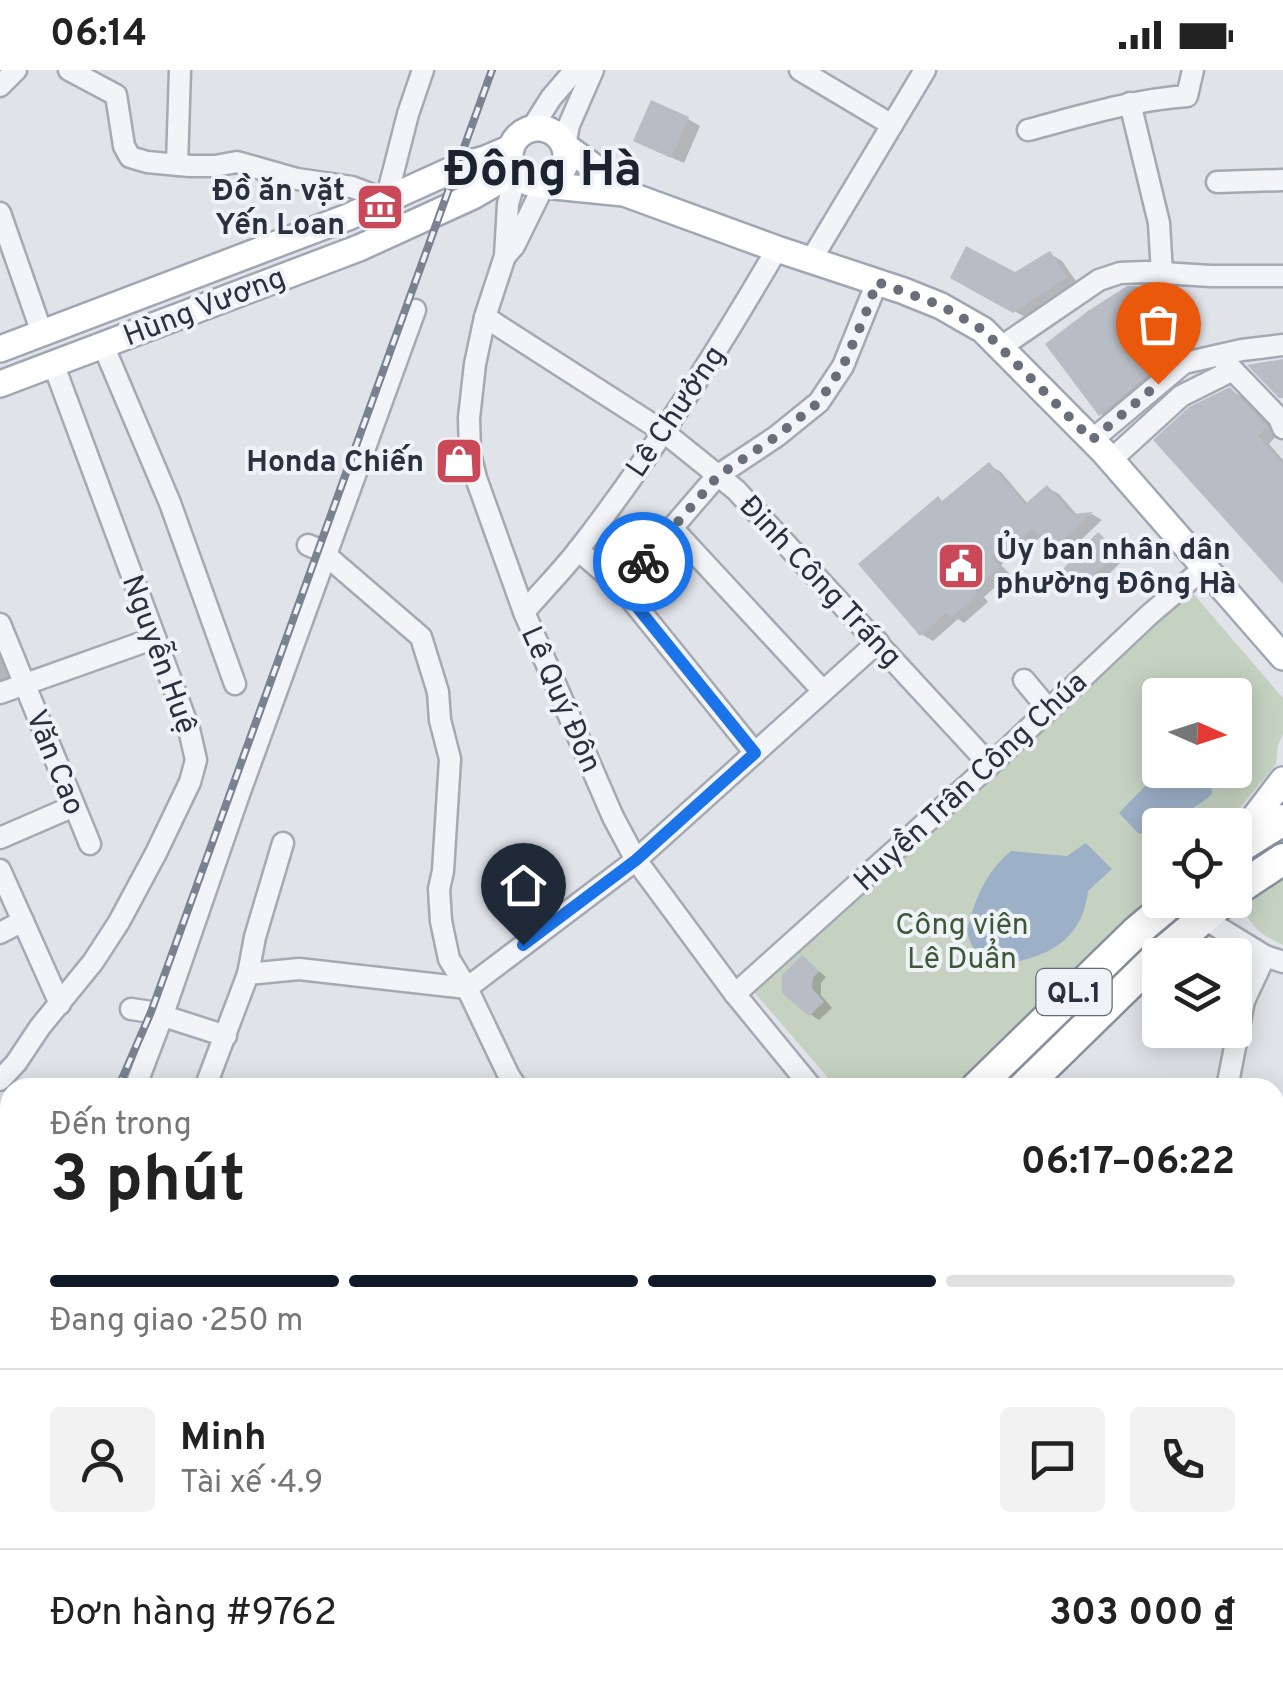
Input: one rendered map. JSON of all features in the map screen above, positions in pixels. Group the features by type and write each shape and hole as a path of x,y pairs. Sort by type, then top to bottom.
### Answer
{"highway":[{"path":"1252,837 1283,820"},
{"path":"1252,880 1283,859"},
{"name":"QL.1","path":"986,1078 1153,918"},
{"name":"QL.1","path":"1033,1078 1194,918"}],"main road":[{"path":"624,192 565,146 558,135 546,128 522,132 513,160 523,180 624,192 942,306 983,330 1111,460 1280,658"},
{"path":"544,185 563,170 565,146"},
{"name":"Hùng Vương","path":"0,349 348,217 463,165 486,159 513,160"},
{"name":"Hùng Vương","path":"0,384 359,248 473,196 513,160"},
{"path":"42,334 53,364"},
{"path":"1252,823 1283,780"}],"street":[{"path":"0,86 16,70"},
{"path":"69,70 116,95 124,146 130,157 176,165 237,162 297,179 352,187 386,200 423,70"},
{"path":"176,165 180,70"},
{"path":"532,128 575,70"},
{"path":"565,146 569,125 594,70"},
{"path":"800,70 892,125"},
{"path":"811,260 925,70"},
{"path":"1028,130 1130,103 1187,96 1192,70"},
{"path":"1130,103 1159,223 1162,273"},
{"name":"Lê Quý Đôn","path":"513,160 514,183 508,204 504,256 475,364 469,418 470,453 476,478 524,612 636,860 735,994 804,1078"},
{"path":"1217,182 1283,180"},
{"name":"Lê Quý Đôn","path":"504,256 514,246 544,185"},
{"path":"0,213 42,334"},
{"name":"Lê Chưởng","path":"524,612 578,550 664,432 777,249"},
{"path":"1001,347 1100,280 1120,273 1283,276"},
{"path":"621,587 718,476 819,402 843,366 877,282"},
{"path":"139,1078 317,550 415,310"},
{"name":"Đinh Công Tráng","path":"486,318 664,432 736,490 990,765"},
{"path":"103,344 170,503 235,684"},
{"path":"1092,440 1184,364 1226,363 1283,345"},
{"path":"1226,363 1280,418 1283,428"},
{"path":"1111,460 1181,396 1226,363"},
{"name":"Nguyễn Huệ","path":"2,1078 93,962 119,922 165,835 196,760 189,729 53,364"},
{"path":"673,529 823,691"},
{"path":"317,550 422,637 438,692 450,759 439,890 442,920 450,959 512,1078"},
{"path":"578,550 621,587 755,753"},
{"name":"Huyền Trân Công Chúa","path":"735,994 1204,568"},
{"name":"Văn Cao","path":"0,624 90,844"},
{"path":"0,693 155,638"},
{"path":"248,974 299,969 467,988 636,860 878,642"},
{"path":"1024,680 1049,710"},
{"path":"0,838 74,806"},
{"path":"210,1078 248,974 283,843"},
{"path":"0,870 60,1004"},
{"path":"1221,918 1274,959 1244,1002 1230,1078"},
{"path":"0,933 23,921"},
{"path":"131,1009 226,1036"}],"green space":[{"name":"Công viên Lê Duẩn","path":"1190,590 1283,698 1283,734 1276,764 1240,808 1142,808 1142,912 967,1078 828,1078 754,992"},
{"path":"1283,863 1283,945 1262,933 1248,918 1252,918 1252,893"}],"water":[{"path":"1143,788 1211,788 1212,794 1191,808 1142,808 1142,834 1119,813"},
{"path":"1086,843 1112,869 1088,891 1078,924 1068,936 1057,946 1028,959 994,965 984,962 967,931 978,897 994,868 1011,851 1067,856"}],"building":[{"path":"651,100 689,117 671,158 633,141"},
{"path":"966,246 1015,272 1050,251 1067,277 1013,313 950,278"},
{"path":"1127,286 1158,287 1187,348 1175,352 1099,416 1045,344"},
{"path":"1283,359 1283,398 1279,398 1247,365"},
{"path":"1230,387 1267,426 1258,436 1283,464 1283,584 1153,440 1189,407"},
{"path":"989,462 1025,504 1047,485 1072,514 1093,512 1053,549 1032,528 1014,544 1011,540 991,557 1000,567 974,589 978,594 951,618 946,613 920,636 858,564 938,496 942,501"},
{"path":"1098,532 1112,546 1114,556 1079,590 1062,570"},
{"path":"802,955 819,971 812,988 824,1002 809,1016 782,993 782,975"}],"railway":[{"path":"122,1078 151,1012 492,70"}],"way so far":[{"path":"643,562 718,476 819,402 843,366 877,282 942,306 983,330 1092,440 1158,384"}],"place":[{"name":"Đồ ăn vặt Yến Loan","path":"380,207"},
{"name":"Honda Chiến","path":"459,461"},
{"name":"Ủy ban nhân dân phường Đông Hà","path":"961,566"}],"district":[{"name":"Đông Hà","path":"543,167"}],"route":[{"path":"523,945 636,860 755,753 621,587 643,562"}]}
